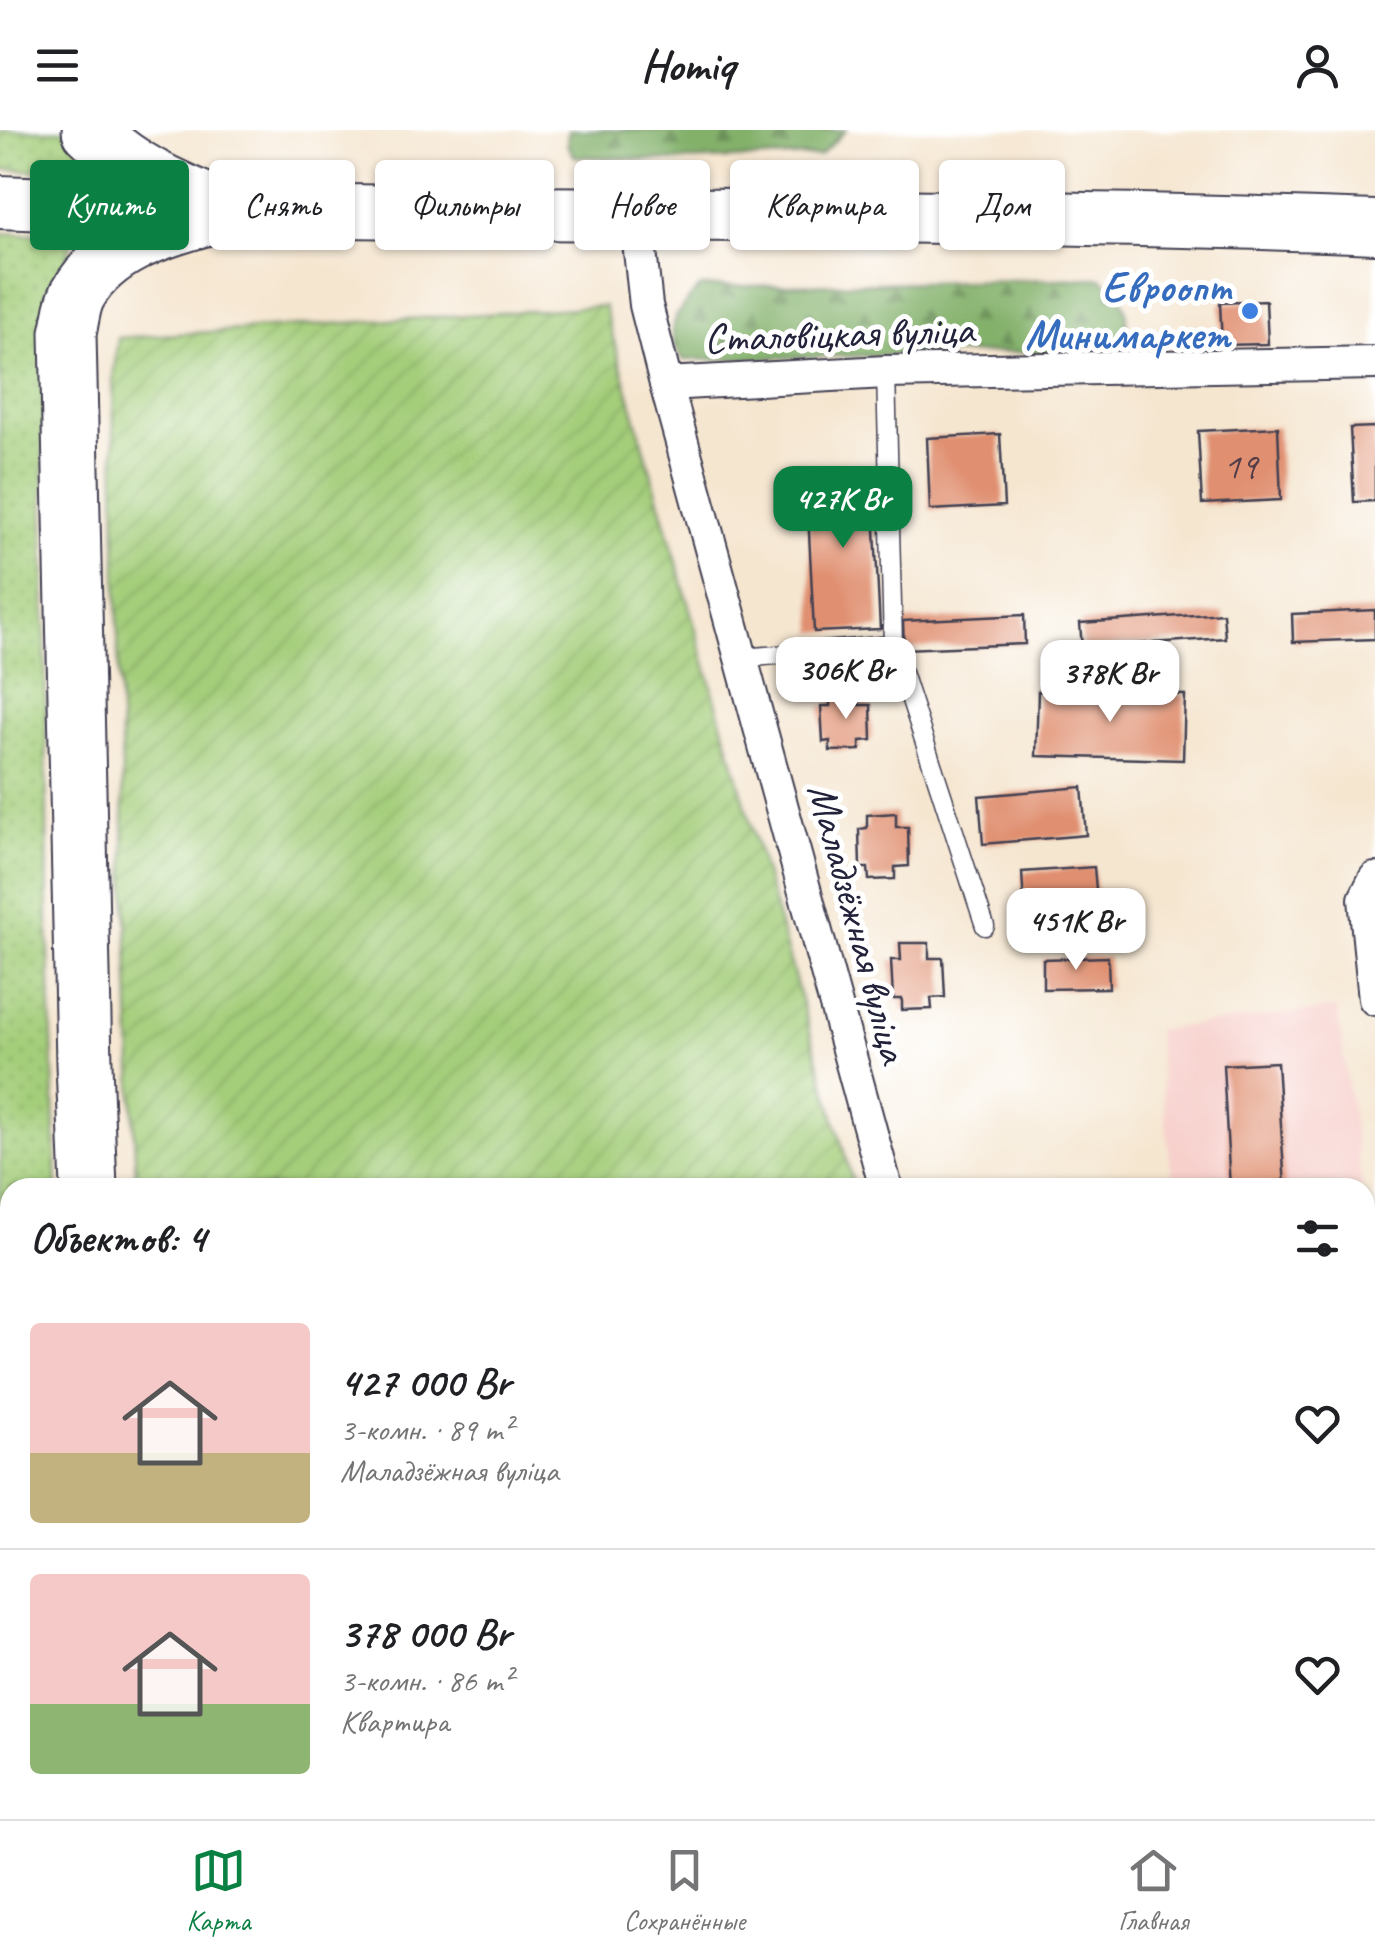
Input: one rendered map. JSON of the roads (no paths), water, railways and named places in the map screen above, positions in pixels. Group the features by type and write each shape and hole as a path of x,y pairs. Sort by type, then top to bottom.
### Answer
{"highway":[{"path":"90,130 116,156 209,203"},
{"path":"90,1178 68,333 77,296 103,262 128,244 209,217"}],"main road":[{"path":"0,202 209,210"},
{"path":"355,212 574,214"},
{"path":"710,216 1183,219 1375,227"}],"street":[{"name":"Маладзёжная вуліца","path":"640,250 646,305 666,384 883,1178"},
{"name":"Сталовіцкая вуліца","path":"666,384 886,372 1375,362"},
{"path":"1375,879 1365,899 1375,999"}],"lane":[{"path":"886,372 893,645 986,926"},
{"path":"742,658 893,645"}],"place":[{"name":"Евроопт Минимаркет","path":"1250,311"}]}
